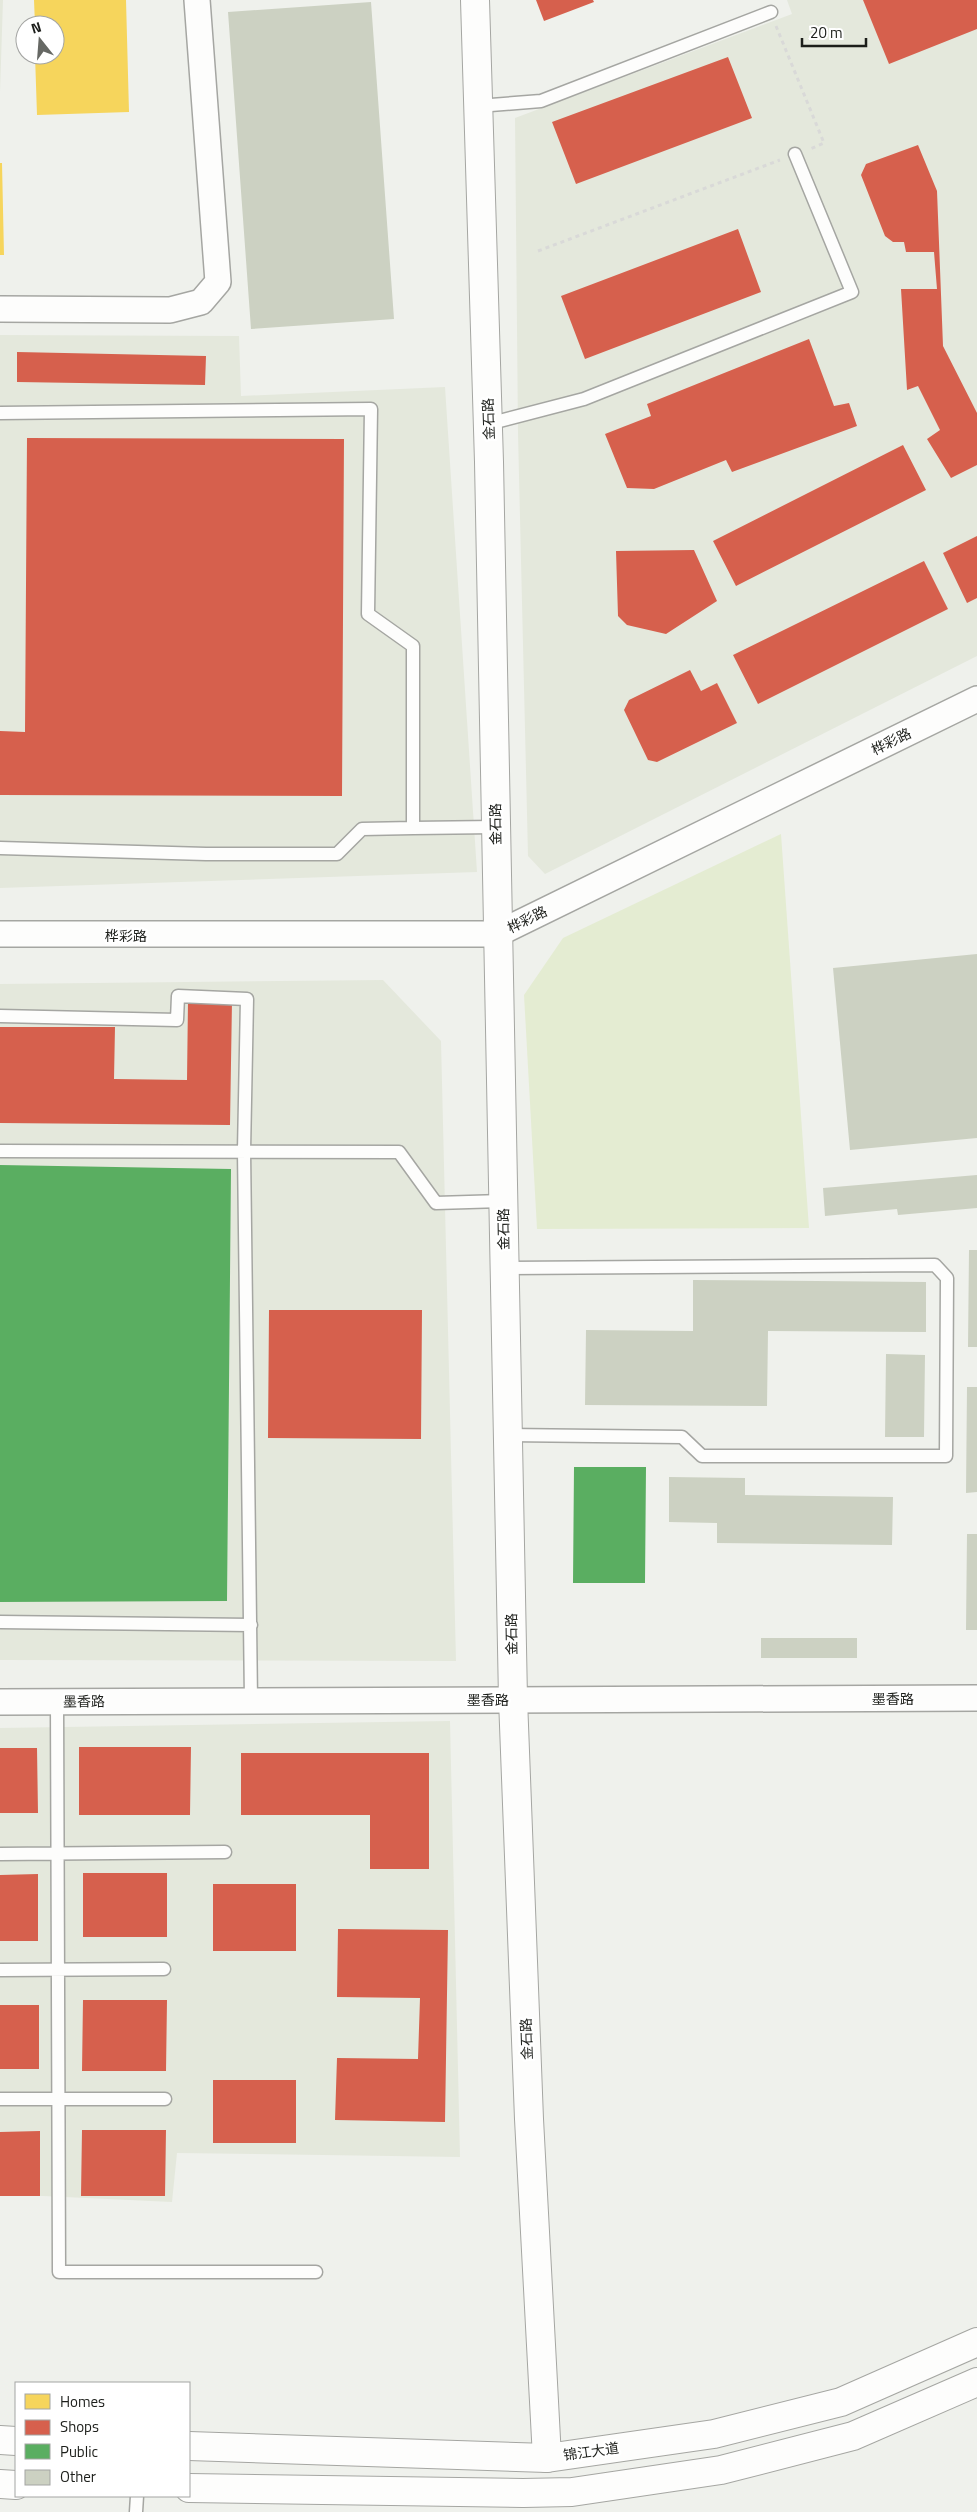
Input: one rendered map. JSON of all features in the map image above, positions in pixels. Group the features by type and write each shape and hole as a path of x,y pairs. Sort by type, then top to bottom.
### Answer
{"street":[{"path":"0,309 170,310 201,302 218,282 197,0"},
{"name":"金石路","path":"475,0 488,424 513,1699 529,2119 547,2458"},
{"name":"桦彩路","path":"0,934 497,934 977,699"},
{"name":"墨香路","path":"0,1702 977,1698"},
{"name":"锦江大道","path":"190,2446 547,2458 714,2434 841,2402 977,2342"},
{"path":"190,2488 524,2502 572,2502 720,2470 853,2436 977,2382"},
{"path":"0,2440 15,2441"},
{"path":"547,2458 572,2502"},
{"path":"524,2502 547,2458"},
{"path":"0,2484 15,2484"}],"lane":[{"path":"478,106 541,101 771,12"},
{"path":"488,424 584,399 852,292 795,154"},
{"path":"0,413 371,409 368,614 413,646 414,828"},
{"path":"0,848 206,854 337,854 362,829 495,827"},
{"path":"0,1016 178,1020 178,996 247,999 244,1151 252,1625 251,1700"},
{"path":"0,1151 399,1152 436,1203 502,1201"},
{"path":"504,1268 935,1265 947,1278 946,1456 702,1456 682,1437 507,1435"},
{"path":"0,1622 252,1625"},
{"path":"57,1701 60,2272 316,2272"},
{"path":"0,1854 225,1852"},
{"path":"0,1970 164,1968"},
{"path":"0,2099 165,2099"},
{"path":"136,2512 137,2497"}],"path":[{"path":"538,251 824,143 771,12"}],"shaded area":[{"path":"0,0 3,0 0,92"},
{"path":"787,0 977,0 977,656 545,874 528,856 518,433 515,118 792,14"},
{"path":"0,335 239,336 241,396 445,387 477,872 0,888"},
{"path":"383,980 441,1041 456,1661 0,1660 0,984"},
{"path":"450,1721 460,2157 177,2153 172,2202 0,2194 0,1728"}],"green space":[{"path":"781,834 809,1228 537,1229 524,995 563,938"}],"building: Homes":[{"path":"34,0 126,0 129,112 37,115 35,65 65,65 65,15 35,15"},
{"path":"0,163 2,163 4,255 0,255"}],"building: Shops":[{"path":"536,0 593,0 594,2 544,21"},
{"path":"863,0 977,0 977,29 889,64"},
{"path":"728,57 752,118 576,184 552,122"},
{"path":"918,145 937,191 943,346 977,413 977,465 951,478 927,439 940,430 918,386 907,390 901,289 937,289 934,252 906,252 904,242 893,242 885,236 861,175 866,164"},
{"path":"738,229 761,292 585,359 561,296"},
{"path":"809,339 834,406 849,403 857,426 732,472 726,460 654,489 627,488 605,434 651,416 647,404"},
{"path":"17,352 206,356 205,385 17,382"},
{"path":"27,438 344,439 342,796 0,795 0,731 25,732"},
{"path":"903,445 926,490 736,586 713,541"},
{"path":"977,536 977,598 967,603 943,553"},
{"path":"694,550 717,601 666,634 627,625 618,616 616,551"},
{"path":"924,561 948,609 758,704 733,655"},
{"path":"690,670 701,691 717,683 737,723 657,762 648,760 624,710 629,700"},
{"path":"188,1001 232,1001 230,1125 0,1123 0,1027 115,1027 114,1079 187,1080"},
{"path":"269,1310 422,1310 421,1439 268,1438"},
{"path":"79,1747 191,1747 190,1815 79,1815"},
{"path":"0,1748 37,1748 38,1813 0,1813"},
{"path":"241,1753 429,1753 429,1869 370,1869 370,1815 241,1815"},
{"path":"83,1873 167,1873 167,1937 83,1937"},
{"path":"38,1874 38,1941 0,1941 0,1875"},
{"path":"213,1884 296,1884 296,1951 213,1951"},
{"path":"338,1929 448,1930 445,2122 335,2120 337,2058 418,2059 420,1998 337,1997"},
{"path":"83,2000 167,2000 166,2071 82,2071"},
{"path":"0,2005 39,2005 39,2069 0,2069"},
{"path":"213,2080 296,2080 296,2143 213,2143"},
{"path":"82,2130 166,2130 165,2196 81,2196"},
{"path":"40,2131 40,2196 0,2196 0,2132"}],"building: Public":[{"path":"0,1165 231,1169 227,1601 0,1602"},
{"path":"574,1467 646,1467 645,1583 573,1583"}],"building: Other":[{"path":"371,2 394,319 251,329 228,12"},
{"path":"977,954 977,1138 850,1150 833,968"},
{"path":"977,1175 977,1208 898,1215 897,1209 825,1216 823,1188"},
{"path":"969,1250 977,1250 977,1347 968,1347"},
{"path":"693,1280 926,1282 926,1332 768,1331 767,1406 585,1405 586,1330 693,1331"},
{"path":"886,1354 925,1355 924,1437 885,1437"},
{"path":"967,1387 977,1387 977,1492 966,1493"},
{"path":"669,1477 745,1478 745,1495 893,1497 892,1545 717,1543 717,1523 669,1522"},
{"path":"967,1534 977,1534 977,1630 966,1630"},
{"path":"761,1638 857,1638 857,1658 761,1658"}]}
